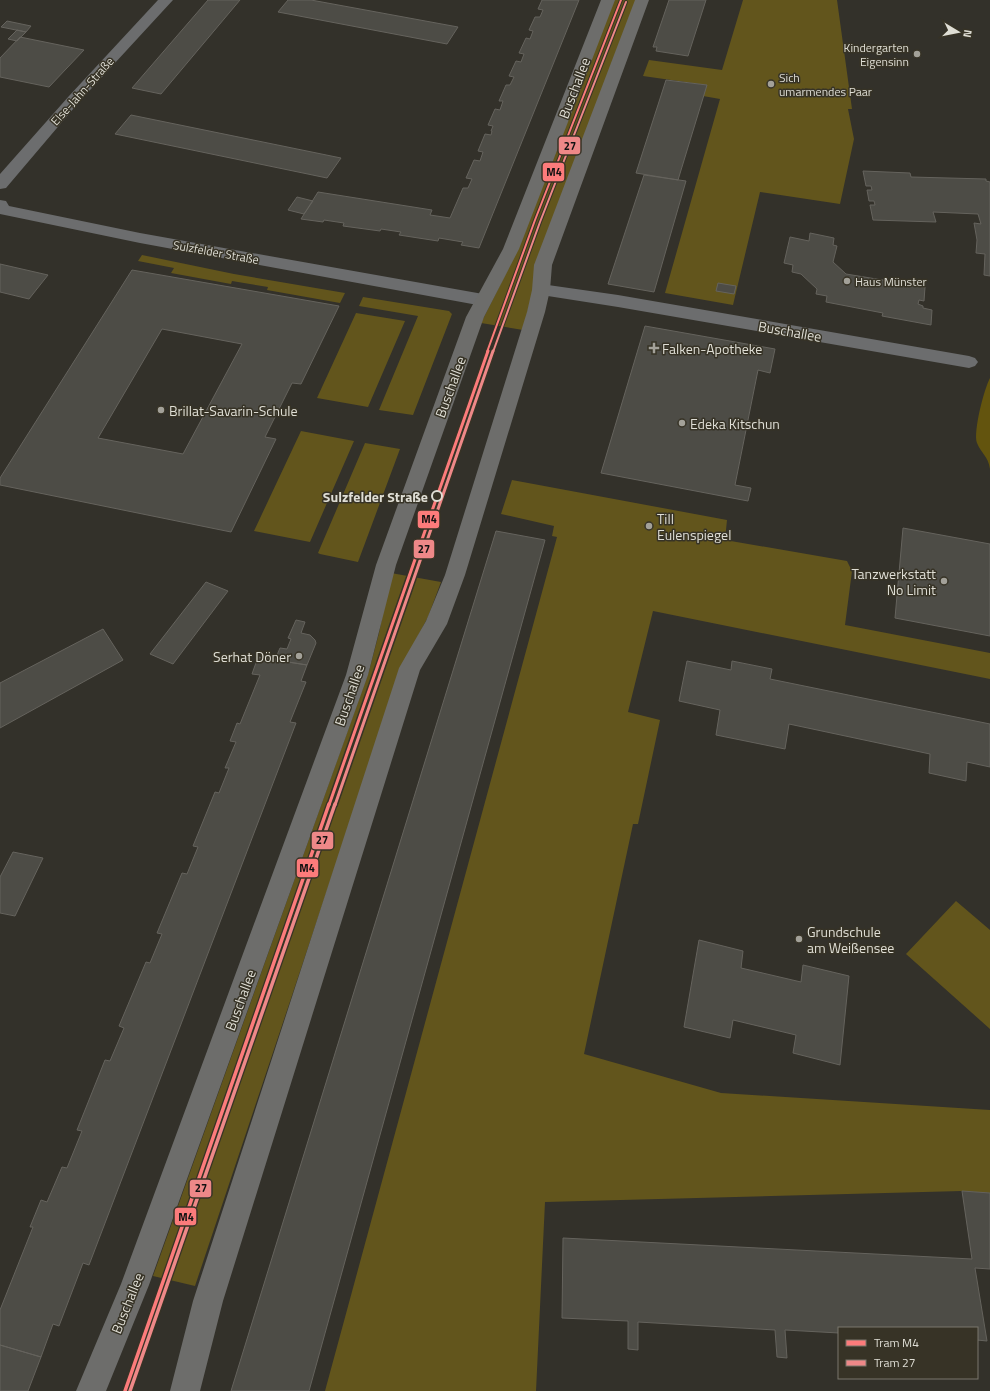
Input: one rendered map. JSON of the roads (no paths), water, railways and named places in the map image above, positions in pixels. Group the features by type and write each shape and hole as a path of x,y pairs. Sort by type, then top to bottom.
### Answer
{"main road":[{"name":"Buschallee","path":"91,1391 135,1285 355,682 386,565 470,331 483,300 511,249 608,0"},
{"path":"185,1391 208,1301 410,668 436,624 455,575 536,312 541,290 543,265 642,0"}],"street":[{"name":"Else-Jahn-Straße","path":"0,184 74,99 166,0"},
{"name":"Sulzfelder Straße","path":"0,205 4,210 140,238 483,300"},
{"name":"Buschallee","path":"541,290 618,301 968,362"}],"tram line":[{"name":"M4","path":"125,1391 493,335 535,220 621,0"},
{"name":"27","path":"130,1391 498,337 540,222 626,2"}],"place":[{"name":"Kindergarten Eigensinn","path":"917,54"},
{"name":"Sich umarmendes Paar","path":"771,84"},
{"name":"Haus Münster","path":"847,281"},
{"name":"Falken-Apotheke","path":"654,348"},
{"name":"Brillat-Savarin-Schule","path":"161,410"},
{"name":"Edeka Kitschun","path":"682,423"},
{"name":"Sulzfelder Straße","path":"437,496"},
{"name":"Till Eulenspiegel","path":"649,526"},
{"name":"Tanzwerkstatt No Limit","path":"944,581"},
{"name":"Serhat Döner","path":"299,656"},
{"name":"Grundschule am Weißensee","path":"799,939"}]}
